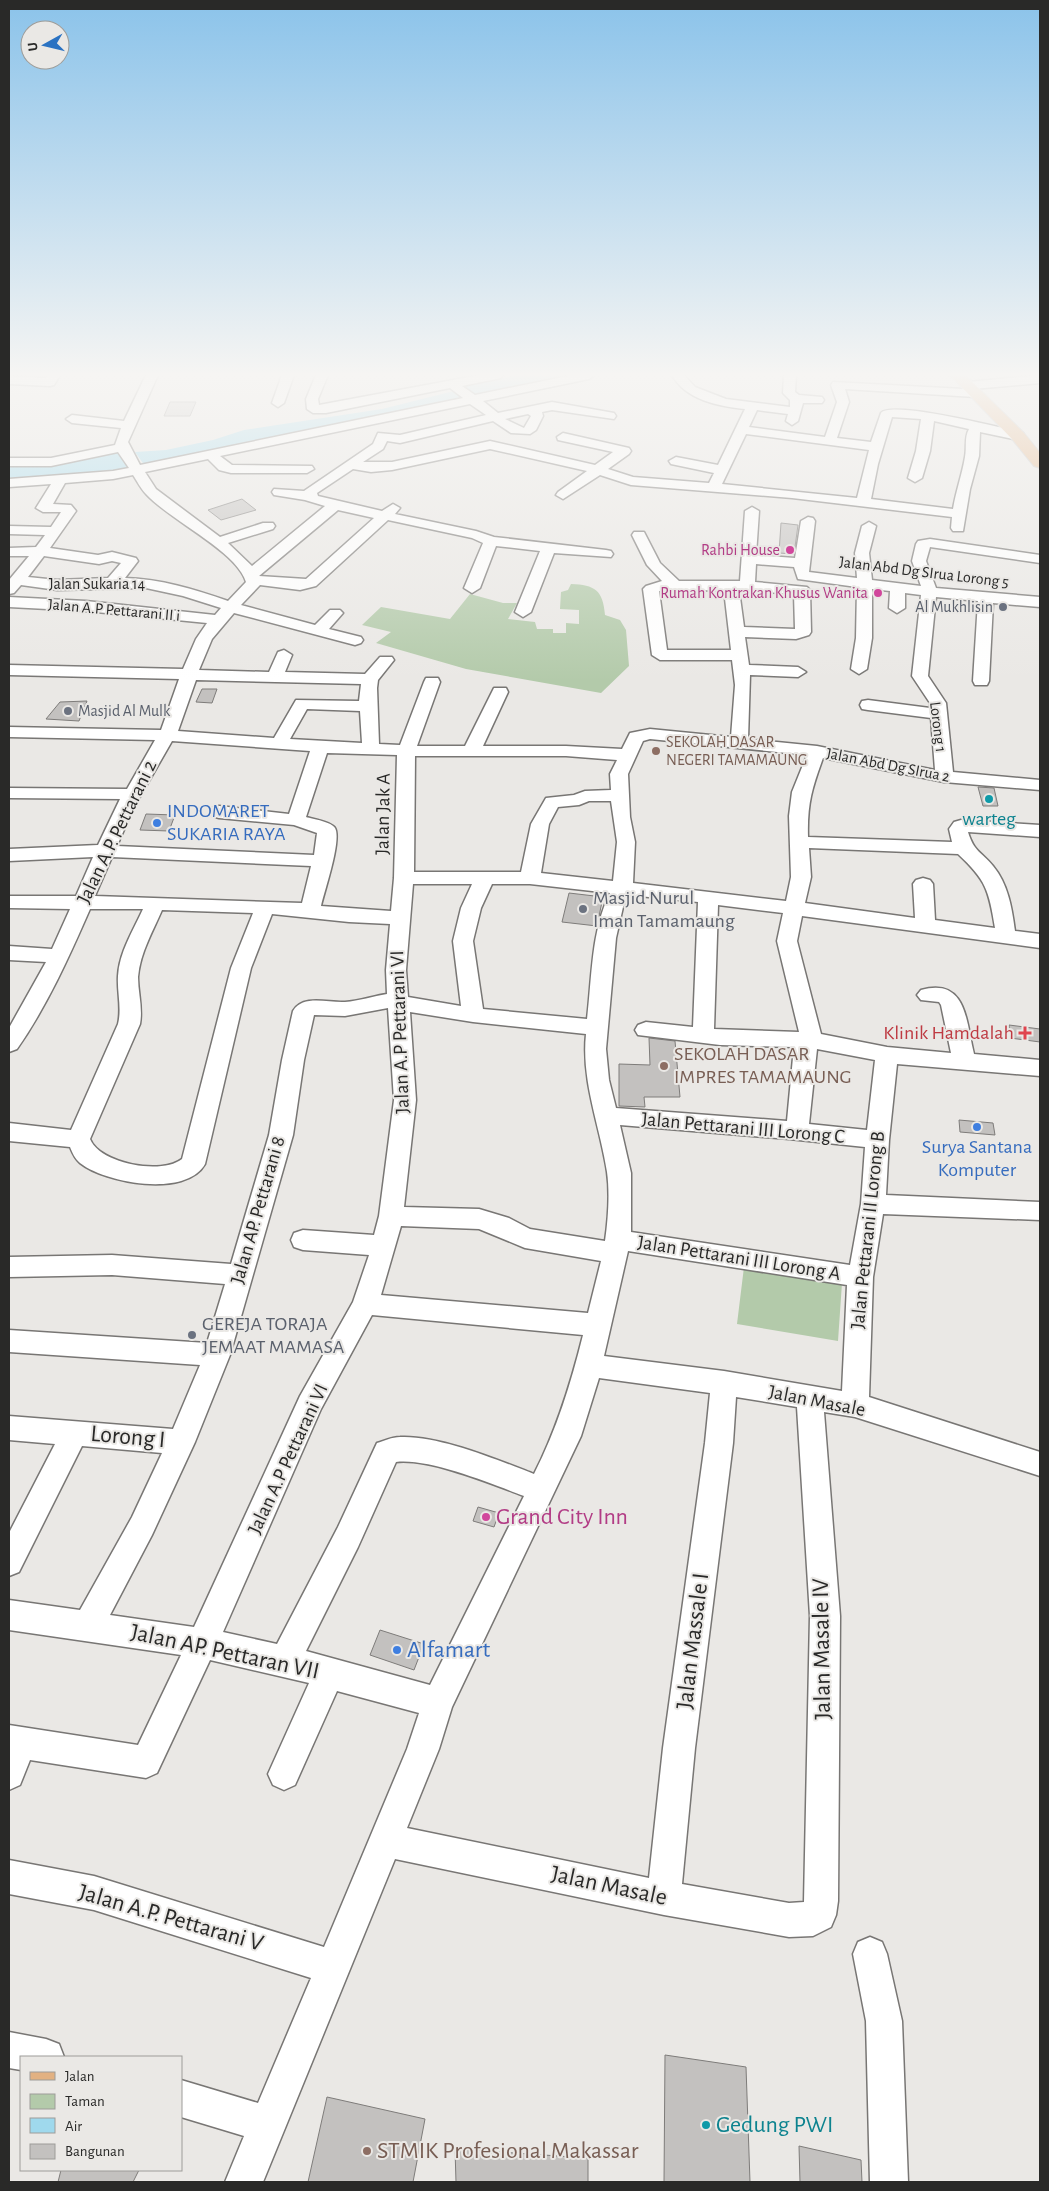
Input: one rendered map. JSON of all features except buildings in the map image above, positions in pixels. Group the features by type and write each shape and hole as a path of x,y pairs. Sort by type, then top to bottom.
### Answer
{"street":[{"path":"9,483 79,477"},
{"path":"142,477 151,492 218,542 252,577 300,584 311,583 397,504"},
{"path":"310,496 310,492 331,477"},
{"path":"563,496 588,477"},
{"path":"620,477 631,481 714,487 960,514"},
{"path":"714,487 718,477"},
{"path":"863,502 868,477"},
{"path":"954,546 966,477"},
{"path":"14,585 69,510 43,507 60,480"},
{"path":"279,492 310,496 335,505 470,534 491,541 606,554"},
{"path":"252,577 260,568 335,505"},
{"path":"739,744 743,685 737,632 739,585 748,559 752,511"},
{"path":"470,534 481,521"},
{"path":"737,632 796,634 803,632 802,576 808,521"},
{"path":"218,542 268,526"},
{"path":"859,669 864,638 865,582 862,553 869,526"},
{"path":"9,530 54,531"},
{"path":"639,535 654,565 675,586"},
{"path":"472,588 491,541"},
{"path":"929,591 927,578 919,561 923,544 930,542 1040,559"},
{"path":"523,612 549,548"},
{"path":"9,552 39,551 99,560 112,556 130,561 113,582"},
{"path":"748,559 802,576"},
{"path":"798,672 739,663 660,655 651,589 675,586 739,585 802,576"},
{"name":"Jalan Abd Dg SIrua Lorong 5","path":"802,576 865,582 986,598 1040,602"},
{"name":"Jalan A.P. Pettarani 2","path":"9,1044 26,1020 59,956 82,901 133,794 175,717 188,676 204,639 219,620 252,586 252,577"},
{"name":"Jalan Sukaria 14","path":"14,585 138,582 170,587 262,617 355,640"},
{"path":"896,608 898,587"},
{"name":"Lorong 1","path":"929,591 920,676 938,703 944,777"},
{"path":"981,681 986,598"},
{"name":"Jalan A.P Pettarani II i","path":"9,602 95,607 219,620"},
{"path":"319,630 335,613"},
{"path":"275,677 284,654"},
{"path":"371,749 370,724 366,706 370,679 386,660"},
{"path":"9,670 188,676 370,679"},
{"path":"406,751 421,716 432,682"},
{"path":"472,750 500,692"},
{"path":"280,744 302,704 366,706"},
{"path":"868,705 939,714"},
{"path":"9,732 166,735 320,747 406,751 566,751 628,755"},
{"name":"Jalan Abd Dg SIrua 2","path":"244,2182 423,1749 438,1703 567,1436 584,1385 617,1247 619,1173 608,1116 598,1080 595,1049 606,938 613,907 622,889 626,842 620,817 619,774 636,737 644,734 817,751 944,777 1040,785"},
{"path":"296,820 320,747"},
{"name":"Jalan Jak A","path":"404,878 406,751"},
{"path":"812,1040 787,946 801,878 799,842 800,792 817,751"},
{"path":"9,793 133,794"},
{"path":"530,878 540,824 552,802 579,800 585,796 619,795"},
{"path":"218,812 296,820 327,830 310,910"},
{"path":"1006,938 1003,917 992,882 987,871 963,848 958,829 961,826 1040,831"},
{"path":"799,842 963,848"},
{"path":"9,855 105,852 321,861"},
{"path":"404,878 530,878 708,897 1040,941"},
{"name":"Jalan A.P Pettarani VI","path":"15,1741 146,1762 244,1554 310,1404 365,1304 384,1246 391,1216 406,1100 396,970 399,918 404,878"},
{"path":"473,1015 463,941 471,908 485,878"},
{"path":"923,884 925,927"},
{"path":"703,1035 708,897"},
{"path":"9,902 82,901 265,907 310,910 349,916 399,918"},
{"path":"78,1139 129,1024 132,1005 127,985 129,968 155,903"},
{"path":"78,1139 87,1156 136,1174 158,1176 176,1174 190,1168 193,1164 241,968 265,907"},
{"path":"9,953 59,956"},
{"path":"928,995 944,995 952,1002 964,1061"},
{"path":"398,1001 473,1015 598,1028"},
{"name":"Jalan AP. Pettarani 8","path":"88,1625 142,1526 181,1442 217,1354 281,1136 292,1060 304,1011 311,1008 345,1009 398,1001"},
{"path":"646,1030 703,1035 812,1040 887,1055 1040,1068"},
{"path":"797,1132 804,1047 812,1040"},
{"name":"Jalan Pettarani II Lorong B","path":"855,1405 860,1277 874,1204 877,1140 887,1055"},
{"name":"Jalan Pettarani III Lorong C","path":"608,1116 877,1140"},
{"path":"9,1132 78,1139"},
{"path":"874,1204 1040,1211"},
{"name":"Jalan Pettarani III Lorong A","path":"391,1216 479,1219 500,1225 525,1238 617,1247 860,1277"},
{"path":"302,1240 384,1246"},
{"path":"9,1267 112,1265 240,1275"},
{"path":"365,1304 597,1325"},
{"path":"9,1341 217,1354"},
{"name":"Jalan Masale","path":"588,1365 724,1383 855,1405 1040,1464"},
{"name":"Jalan Massale I","path":"664,1898 679,1748 719,1443 724,1383"},
{"name":"Jalan Masale IV","path":"810,1398 824,1616 822,1901"},
{"name":"Lorong I","path":"9,1428 181,1442"},
{"path":"9,1562 75,1433"},
{"path":"285,1661 348,1537 387,1452 396,1448 445,1457 488,1469 542,1490"},
{"name":"Jalan AP. Pettaran VII","path":"9,1615 202,1643 285,1661 438,1703"},
{"path":"284,1774 329,1673"},
{"path":"9,1774 15,1741"},
{"name":"Jalan Masale","path":"386,1840 664,1898 804,1920 813,1920 819,1915 822,1901"},
{"name":"Jalan A.P. Pettarani V","path":"9,1877 94,1893 332,1967"},
{"path":"870,1954 884,2021 890,2182"},
{"path":"9,2050 41,2056"},
{"path":"182,2098 267,2124"}],"green space":[{"path":"571,584 586,586 596,590 600,594 605,615 620,620 626,630 629,666 601,693 466,669 376,643 391,632 362,625 381,607 450,619 470,594 503,603 517,603 508,619 535,622 537,629 553,629 553,633 566,633 566,623 579,624 579,610 560,609 561,592 568,590"},
{"path":"744,1267 842,1283 838,1341 737,1324"}],"water":[{"path":"9,477 55,477 41,479 9,480"}],"place":[{"name":"Rahbi House","path":"790,550"},
{"name":"Rumah Kontrakan Khusus Wanita","path":"878,593"},
{"name":"Al Mukhlisin","path":"1003,607"},
{"name":"Masjid Al Mulk","path":"68,711"},
{"name":"SEKOLAH DASAR NEGERI TAMAMAUNG","path":"656,751"},
{"name":"warteg","path":"989,799"},
{"name":"INDOMARET SUKARIA RAYA","path":"157,823"},
{"name":"Masjid Nurul Iman Tamamaung","path":"583,909"},
{"name":"Klinik Hamdalah","path":"1025,1033"},
{"name":"SEKOLAH DASAR IMPRES TAMAMAUNG","path":"664,1066"},
{"name":"Surya Santana Komputer","path":"977,1127"},
{"name":"GEREJA TORAJA JEMAAT MAMASA","path":"192,1335"},
{"name":"Grand City Inn","path":"486,1517"},
{"name":"Alfamart","path":"397,1650"},
{"name":"Gedung PWI","path":"706,2125"},
{"name":"STMIK Profesional Makassar","path":"367,2151"}]}
